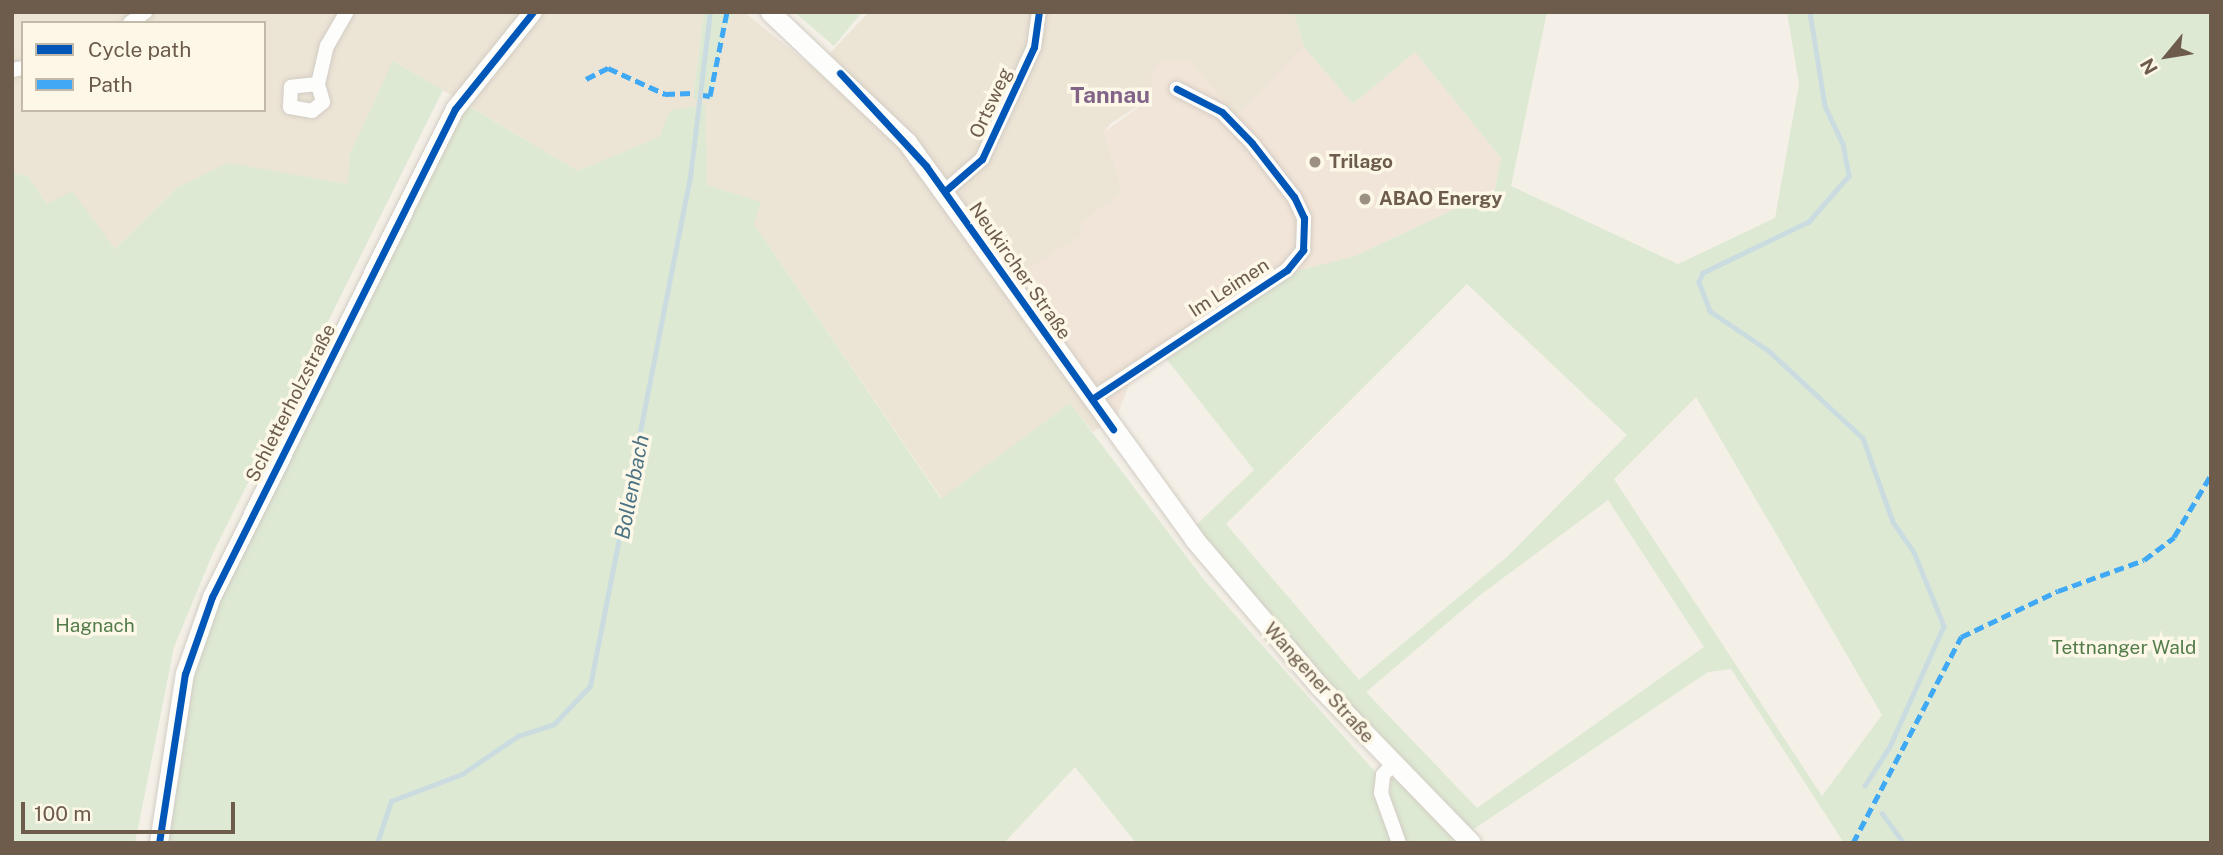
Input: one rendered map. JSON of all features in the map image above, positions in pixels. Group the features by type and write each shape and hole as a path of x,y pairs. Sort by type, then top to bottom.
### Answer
{"main road":[{"name":"Neukircher Straße","path":"770,12 869,100 945,191 1176,515"},
{"name":"Wangener Straße","path":"1176,515 1393,764 1471,843"}],"street":[{"path":"318,84 327,46 347,12"},
{"name":"Schletterholzstraße","path":"159,843 185,674 212,597 455,108 533,12"},
{"name":"Ortsweg","path":"945,191 982,159 1034,47 1039,12"},
{"name":"Im Leimen","path":"1092,400 1287,270 1303,250 1304,218 1294,197 1222,111 1177,89"},
{"path":"1393,764 1383,775 1381,793 1399,843"}],"shaded area":[{"path":"12,12 704,12 693,98 735,12 744,12 815,69 869,12 1294,12 1304,47 1237,115 1150,88 1153,96 1110,124 1104,132 1123,193 1082,222 1081,236 1016,277 1117,416 1093,432 1070,403 942,499 754,224 760,202 707,185 671,111 659,137 578,171 394,61 350,154 349,184 228,164 178,187 115,249 94,222 47,204 28,176 12,173"},
{"path":"1304,47 1353,104 1415,52 1501,158 1495,190 1355,256 1297,271 1131,379 1117,416 1015,277 1081,236 1082,222 1123,193 1104,132 1153,97 1150,78 1156,66 1166,59 1191,62 1237,115"}],"green space":[{"path":"704,12 735,12 724,32 712,98 693,99"},
{"path":"794,12 862,12 834,46"},
{"name":"Tettnanger Wald","path":"1294,12 1547,12 1511,186 1678,264 1775,218 1799,84 1787,12 2211,12 2211,843 1844,843 1731,669 1708,672 1471,831 1346,702 1195,526 1254,470 1165,357 1297,271 1355,256 1495,190 1501,158 1415,52 1353,104 1304,47","holes":["1467,284 1627,435 1508,556 1359,680 1226,524","1696,397 1882,715 1822,796 1614,479","1608,500 1704,647 1477,808 1366,692 1479,596"]},
{"name":"Hagnach","path":"393,61 443,90 213,553 174,647 135,843 12,843 12,173 28,176 47,204 72,191 115,249 178,187 228,163 348,184 350,154"},
{"path":"705,104 707,185 761,202 754,224 941,499 1070,403 1205,581 1377,774 1394,843 1136,843 1075,767 1004,843 378,843 380,832 376,843 164,843 192,669 219,596 467,105 578,171 659,137 670,111"},
{"path":"1391,775 1460,843 1403,843 1390,815"}],"waterway":[{"name":"Bollenbach","path":"377,843 391,801 462,774 518,736 554,724 590,686 690,177 710,12"},
{"path":"1810,12 1825,106 1843,144 1849,176 1809,222 1703,273 1699,282 1710,311 1769,351 1863,438 1893,522 1914,552 1944,626 1890,747 1865,786"},
{"path":"1882,813 1904,843"}],"marked path":[{"path":"703,95 710,96 727,12"},
{"path":"586,79 608,68 665,94 692,93"},
{"path":"1853,843 1961,637 2058,591 2144,560 2174,537 2211,475"}],"cycle path":[{"path":"159,843 185,674 212,597 455,109 533,12"},
{"path":"945,191 982,159 1034,47 1039,12"},
{"path":"840,73 926,166 1113,429"},
{"path":"1092,399 1287,270 1303,250 1304,218 1294,197 1252,143 1222,112 1177,89"}],"place":[{"name":"Trilago","path":"1315,162"},
{"name":"ABAO Energy","path":"1365,199"}],"district":[{"name":"Tannau","path":"1110,95"}]}
